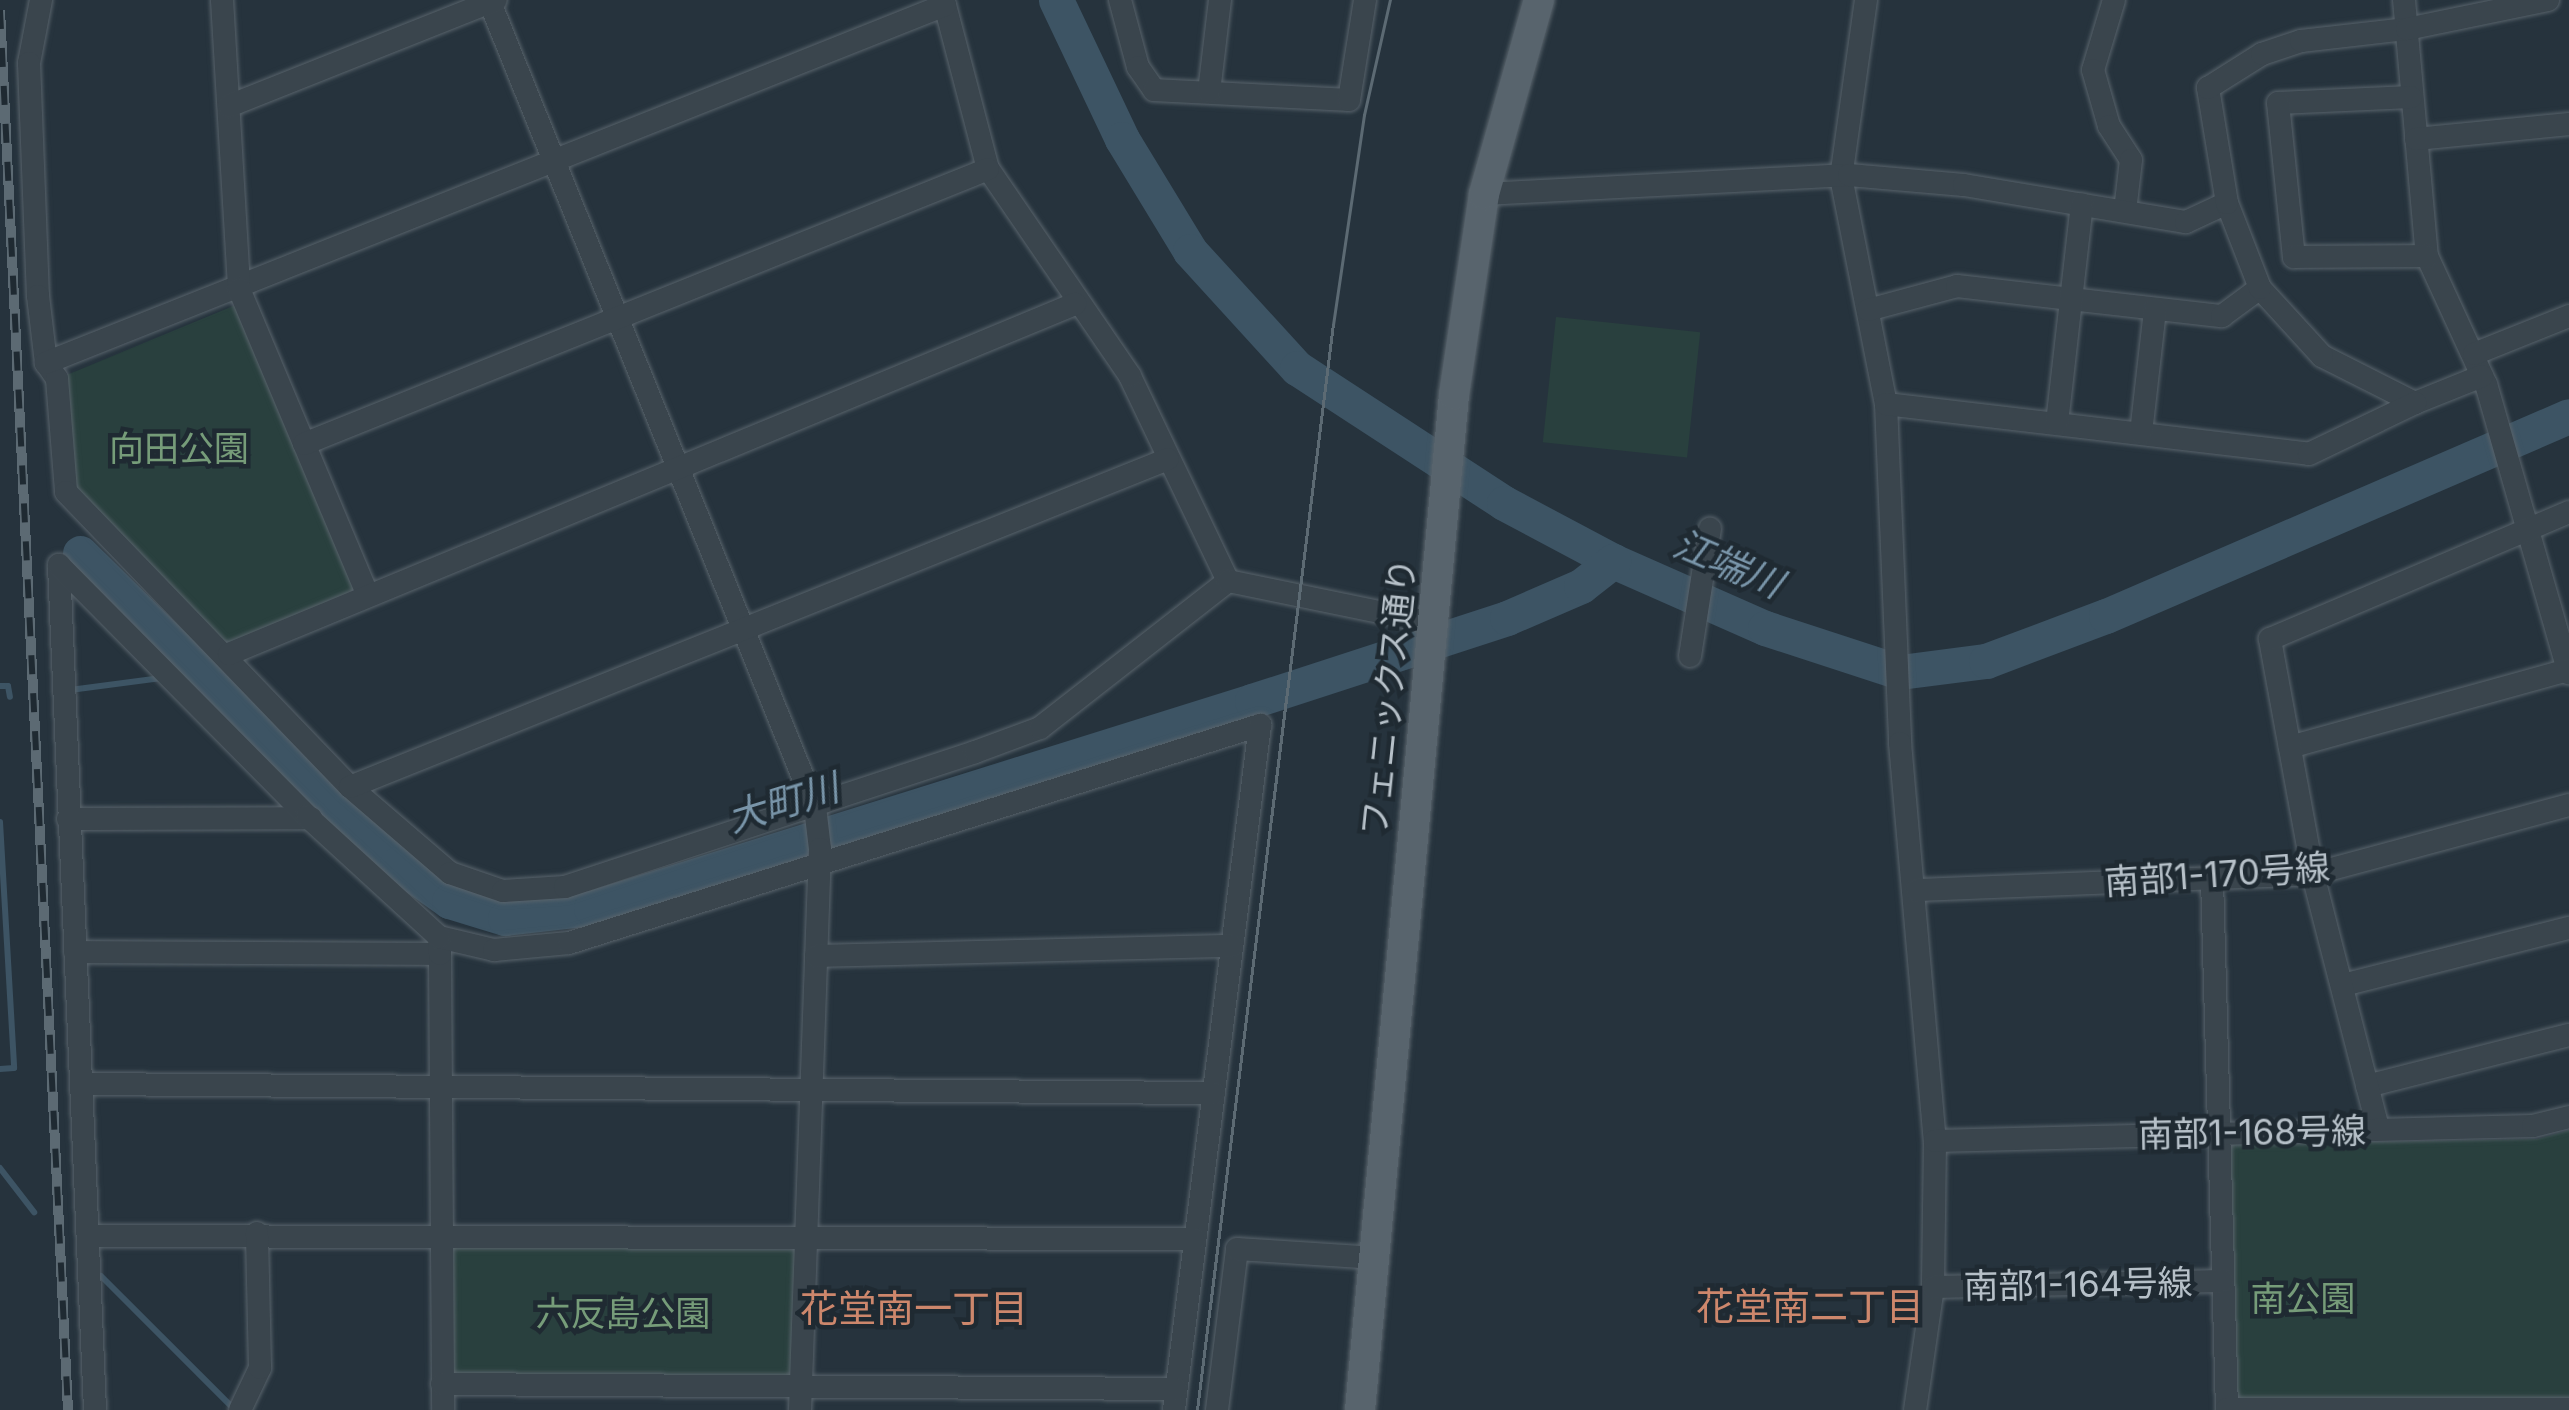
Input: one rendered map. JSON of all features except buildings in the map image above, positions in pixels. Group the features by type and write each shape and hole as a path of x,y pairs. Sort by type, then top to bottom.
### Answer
{"main road":[{"name":"フェニックス通り","path":"1360,1410 1454,395 1484,194 1539,0"}],"street":[{"path":"41,0 29,63 46,363 57,379 66,492 229,654 350,787 450,874 531,894 816,812 1040,728 1228,581 1432,623"},
{"path":"222,0 239,290 368,593"},
{"path":"1120,0 1138,66 1154,90 1349,100 1365,0"},
{"path":"1209,92 1220,0"},
{"path":"1866,0 1841,177 1886,404 1900,734 1917,890 1935,1140 1932,1288 1915,1410"},
{"path":"2114,0 2092,70 2110,126 2131,160 2125,211"},
{"path":"2290,747 2569,672 2490,399 2427,256 2404,0"},
{"path":"2414,403 2322,356 2260,288 2227,203 2208,88 2262,54 2301,41 2407,29 2548,0"},
{"path":"228,106 491,1 816,812 820,855 800,1410"},
{"path":"46,363 239,290 953,2 988,169 1075,304 1130,376 1228,581"},
{"path":"2411,96 2278,103 2294,257 2427,256"},
{"path":"2416,138 2569,124"},
{"path":"304,444 988,169"},
{"path":"1484,194 1841,177 1964,185 2186,222 2227,203"},
{"path":"2057,424 2082,204"},
{"path":"1868,310 1957,286 2222,316 2260,288"},
{"path":"229,654 368,593 680,469 1075,304"},
{"path":"2140,433 2155,310"},
{"path":"1886,404 2309,454 2414,403 2569,316"},
{"path":"350,787 743,625 1168,459"},
{"path":"2378,1128 2313,874 2270,639 2526,518 2569,512"},
{"path":"1690,656 1710,530"},
{"path":"95,1410 59,565 440,946 443,1410"},
{"path":"75,952 440,946 536,950 820,855 1260,725 1175,1400 801,1386 442,1384"},
{"name":"南部1-170号線","path":"1917,890 2313,874 2569,805"},
{"path":"68,819 311,818"},
{"path":"2212,879 2227,1409 2569,1409"},
{"path":"2343,985 2569,928"},
{"path":"816,956 1232,946"},
{"path":"2368,1086 2569,1035"},
{"path":"83,1084 442,1092 813,1087 1214,1093"},
{"name":"南部1-168号線","path":"1935,1140 2533,1126 2569,1116"},
{"path":"89,1236 442,1232 807,1239 1194,1239"},
{"path":"240,1410 260,1368 257,1233"},
{"path":"1216,1410 1237,1249 1377,1258"},
{"name":"南部1-164号線","path":"1932,1288 2224,1281"}],"green space":[{"name":"向田公園","path":"238,304 359,587 229,654 66,492 57,379"},
{"path":"1556,317 1700,332 1687,457 1543,442"},
{"name":"南公園","path":"2569,1130 2569,1400 2241,1399 2235,1393 2228,1149 2234,1144 2538,1139"},
{"name":"六反島公園","path":"451,1244 797,1250 795,1384 449,1378"}],"waterway":[{"name":"江端川","path":"1056,0 1122,139 1190,251 1297,368 1504,503 1613,561 1765,628 1900,672 1986,661 2106,616 2569,416"},
{"name":"大町川","path":"80,553 397,864 449,901 505,918 591,908 1252,701 1507,618 1581,586 1613,561"},
{"path":"170,670 187,653"},
{"path":"70,690 161,678"},
{"path":"0,686 8,686 10,697"},
{"path":"0,822 14,1068 0,1069"},
{"path":"0,1168 34,1212"},
{"path":"101,1276 233,1408"}],"tram line":[{"path":"1197,1410 1333,325 1364,115 1390,0"}],"railway":[{"path":"0,10 68,1410"}],"district":[{"name":"花堂南二丁目","path":"1810,1307"},
{"name":"花堂南一丁目","path":"914,1309"}]}
